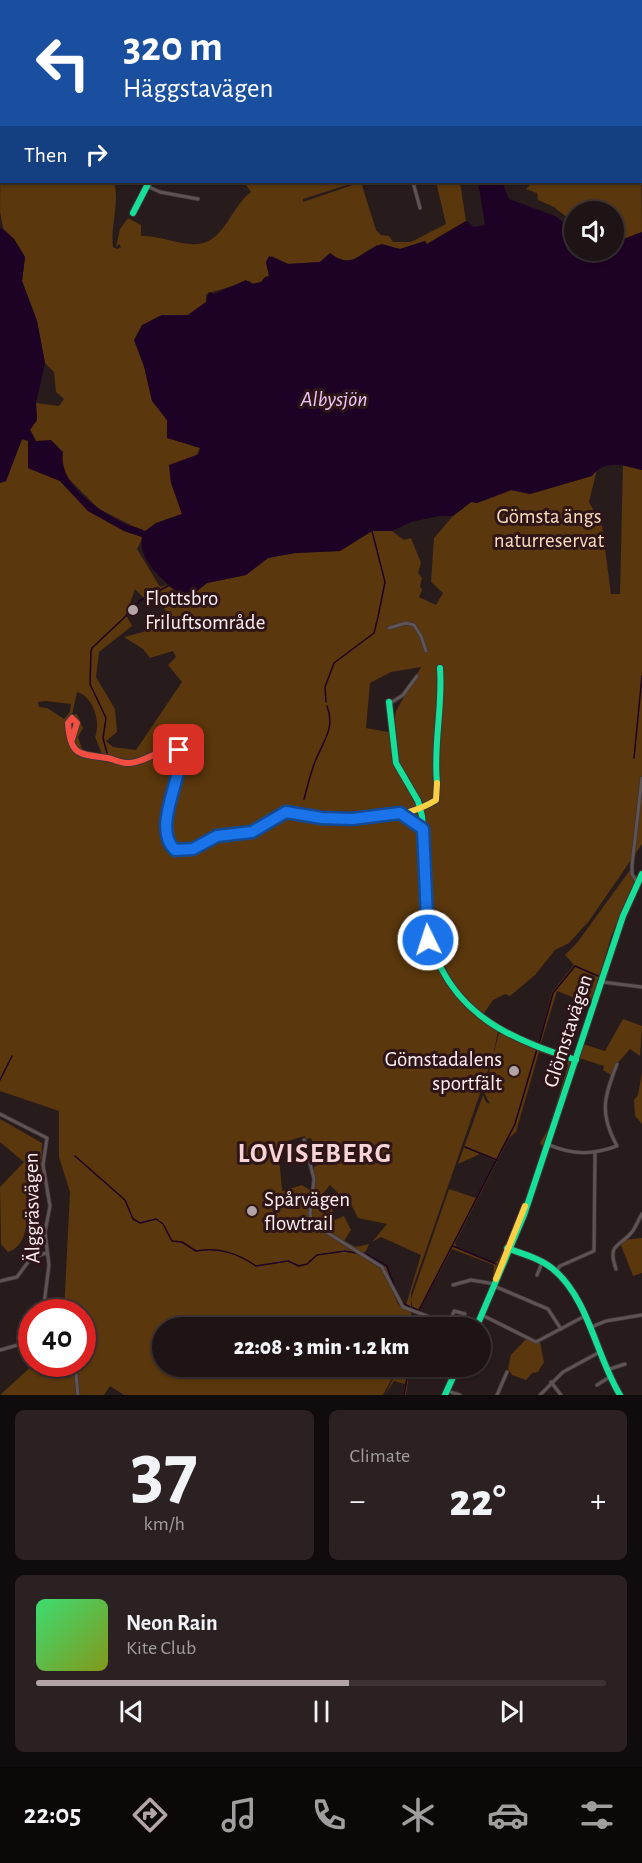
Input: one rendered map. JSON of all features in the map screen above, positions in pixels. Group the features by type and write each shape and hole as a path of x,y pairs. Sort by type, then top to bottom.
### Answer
{"street":[{"path":"413,183 420,208"},
{"path":"133,213 148,184 160,192 198,199"},
{"path":"389,628 406,623 414,625 426,651"},
{"path":"72,739 78,753 83,758 112,759 128,764 171,747 180,753 167,829 168,841 178,851 193,849 217,836 252,832 286,812 322,818 352,819 420,810 436,800 438,789 434,762 442,701 440,668"},
{"path":"417,676 403,695 389,703 391,738 396,763 420,810 423,829 428,940 466,1007 502,1033 576,1060"},
{"path":"637,882 632,874 632,865 642,778"},
{"path":"400,813 423,829"},
{"name":"Glömstavägen","path":"482,1315 549,1145 602,982 637,882 642,874"},
{"path":"602,982 642,987"},
{"path":"549,1145 569,1152 595,1154 617,1146 609,1129 604,1107 606,1094 617,1064"},
{"name":"Älggräsvägen","path":"0,1114 47,1139 43,1165 50,1206 45,1232 49,1265 45,1299"},
{"path":"304,1140 314,1179 310,1214 312,1223 382,1268 403,1307 432,1317"},
{"path":"556,1271 560,1266 594,1251 595,1154"},
{"path":"616,1269 612,1257 613,1249 631,1232 642,1214"},
{"path":"509,1249 542,1262 556,1271 569,1287 607,1374 620,1395"},
{"path":"0,1281 17,1277 31,1258 46,1253"},
{"path":"537,1275 542,1262"},
{"path":"453,1285 471,1280 495,1285 548,1309 561,1329"},
{"path":"452,1317 454,1311 465,1314"},
{"path":"587,1328 606,1321 642,1314"},
{"path":"482,1315 535,1341 583,1317"},
{"path":"0,1350 18,1345"},
{"path":"540,1395 568,1368 598,1353"},
{"path":"597,1385 607,1374 625,1364"},
{"path":"497,1395 507,1372"},
{"path":"76,1377 78,1395"},
{"path":"453,1377 446,1393 459,1395"},
{"path":"551,1382 561,1395"}],"green space":[{"path":"0,183 114,183 116,198 113,247 117,249 121,247 119,244 116,247 120,229 128,218 141,225 141,236 202,244 219,233 237,207 251,192 245,183 353,183 303,199 303,202 361,183 376,230 381,235 389,236 393,242 411,242 446,224 436,183 460,183 466,221 427,244 425,241 400,249 377,245 351,261 327,258 320,262 288,264 272,256 266,262 269,276 256,285 249,281 206,294 206,302 188,315 162,315 149,322 134,340 144,366 152,401 167,420 167,438 200,447 178,502 182,514 156,523 145,532 99,509 68,478 61,464 36,441 30,429 37,420 36,403 59,406 64,399 56,392 54,372 45,363 37,321 22,281 25,257 14,239 3,228 0,211"},
{"path":"532,183 641,183 642,232 624,239 624,201 564,201 564,215 554,207 538,200 537,193 526,189"},
{"name":"Gömsta ängs naturreservat","path":"22,439 28,441 28,468 60,481 88,511 124,531 143,537 137,549 160,587 167,585 187,599 207,583 246,575 268,558 295,553 340,551 372,531 392,531 404,540 411,538 421,563 418,573 422,578 420,586 422,590 419,597 436,605 443,593 431,582 434,538 453,516 471,502 477,503 511,490 530,494 591,476 597,469 589,502 602,526 611,594 620,594 623,464 642,470 642,844 589,921 569,943 555,950 535,975 510,996 505,994 493,1000 480,1019 498,1032 493,1056 411,1293 411,1309 401,1304 382,1266 340,1243 383,1270 398,1304 411,1311 411,1317 152,1317 152,1377 393,1377 383,1395 124,1395 110,1386 104,1395 0,1395 20,1377 96,1377 96,1299 65,1299 70,1192 59,1157 59,1111 0,1091 0,483 6,481","holes":["135,589 145,599 158,601 166,612 143,632 124,637 143,649 150,658 173,651 176,657 168,665 182,682 136,750 113,747 106,741 117,732 115,709 96,677 99,652 132,626 126,615","421,667 396,711 393,733 366,728 370,683 391,672","77,692 88,699 95,711 97,725 95,737 102,754 97,756 83,752 78,737 83,728 77,714 72,715","38,702 71,704 70,712 64,719 47,708 39,707","305,1136 307,1144 307,1139 311,1138 313,1143 308,1147 313,1165 322,1162 319,1151 323,1162 314,1167 314,1193 302,1185 282,1191 278,1144","330,1185 353,1208 358,1218 387,1224 372,1242 381,1237 421,1255 406,1305 402,1304 386,1267 365,1253 369,1244 356,1247 344,1241 351,1230 344,1216 335,1220 331,1205 322,1195"]},
{"path":"630,870 634,883 611,937 583,1032 579,1039 590,1004 557,991 541,1043 539,1043 552,992 574,965 565,955 577,943"},
{"path":"623,1019 642,1026 640,1056 630,1049 615,1066 611,1075 603,1070 604,1066 579,1058 583,1044 605,1051"},
{"path":"499,1033 568,1060 571,1063 544,1148 540,1143 549,1128 568,1065 565,1060 539,1052 516,1132 509,1138 455,1243 457,1247 494,1263 498,1261 534,1179 497,1266 493,1282 494,1265 452,1249 419,1311 413,1309 411,1299 449,1189 476,1198 496,1161 480,1154 458,1164 483,1095 486,1102 490,1104 484,1092"},
{"path":"642,1073 642,1124 635,1116 634,1100 638,1095"},
{"path":"0,1119 42,1143 41,1181 27,1185 25,1233 16,1248 8,1252 1,1244 0,1187 24,1162 0,1142"},
{"path":"642,1238 642,1273 633,1276 621,1245 624,1240"},
{"path":"526,1339 540,1342 544,1362 538,1372 532,1373 526,1380 512,1375 508,1369 511,1355"},
{"path":"394,1377 409,1377 406,1395 403,1395 405,1384 394,1381 385,1395"}],"water":[{"name":"Albysjön","path":"478,183 502,183 509,199 555,216 564,223 564,261 624,261 624,239 642,232 642,470 622,465 609,465 597,470 592,476 530,494 511,490 477,503 471,502 453,516 439,516 411,522 392,531 372,531 340,551 295,553 268,558 246,575 207,583 187,599 149,564 144,555 142,537 124,531 88,511 60,481 28,468 28,441 22,439 6,481 0,483 0,227 14,239 25,257 22,281 37,321 45,363 36,403 37,420 30,430 36,441 51,440 63,452 63,464 67,475 82,495 113,518 145,531 156,523 182,514 171,483 169,465 199,454 200,448 167,438 167,420 152,401 144,366 134,340 142,325 162,315 188,315 206,302 209,292 214,294 246,280 252,284 261,282 269,276 266,262 269,256 288,264 320,262 330,253 338,258 351,260 382,244 400,249 425,241 427,244 466,221 474,227 485,225"}],"waterway":[{"path":"326,702 325,687 334,663 374,633 385,582 372,531"},
{"path":"137,605 139,601 168,586"},
{"path":"107,753 103,738 106,718 90,684 91,652 92,648 127,615"},
{"path":"634,758 642,676"},
{"path":"304,799 313,767 328,732 330,720 327,706"},
{"path":"539,1044 553,993 575,966 598,976"},
{"path":"419,1310 515,1124 537,1049"},
{"path":"0,1080 12,1056"},
{"path":"465,1147 497,1160"},
{"path":"75,1156 125,1200 133,1219 140,1223 156,1219 163,1224 172,1241 182,1242 196,1251 228,1252 256,1266 288,1261 299,1266 307,1264 317,1255 345,1251 356,1253"},
{"path":"453,1246 496,1264"},
{"path":"364,1253 387,1266 396,1291"},
{"path":"403,1303 410,1307"},
{"path":"413,1308 418,1310"},
{"path":"404,1395 407,1377"}],"traffic: fast":[{"path":"133,213 148,183"},
{"path":"437,783 440,668"},
{"path":"389,702 396,763 418,801 422,816 425,920 434,956 453,987 482,1017 516,1037 576,1060"},
{"path":"481,1317 524,1215 623,916 642,874"},
{"path":"507,1248 542,1262 565,1281 584,1312 604,1363 620,1395"},
{"path":"445,1395 453,1377"}],"traffic: slow":[{"path":"175,786 168,818 168,841 179,851 193,849 217,836 252,832 286,812 318,818 348,820 394,816 423,807 436,800 437,783"},
{"path":"496,1279 525,1206"}],"traffic: jam":[{"path":"72,739 77,723 72,718 68,723 69,734 74,747 82,754 127,763 136,762 166,750 179,750 175,786"}],"place":[{"name":"Flottsbro Friluftsområde","path":"133,610"},
{"name":"Gömstadalens sportfält","path":"514,1071"},
{"name":"Spårvägen flowtrail","path":"252,1211"}],"district":[{"name":"LOVISEBERG","path":"315,1153"}],"route":[{"path":"179,750 180,758 172,788 167,829 168,841 178,851 193,849 217,836 252,832 286,812 322,818 352,819 400,813 412,820 423,829 428,940"}]}
